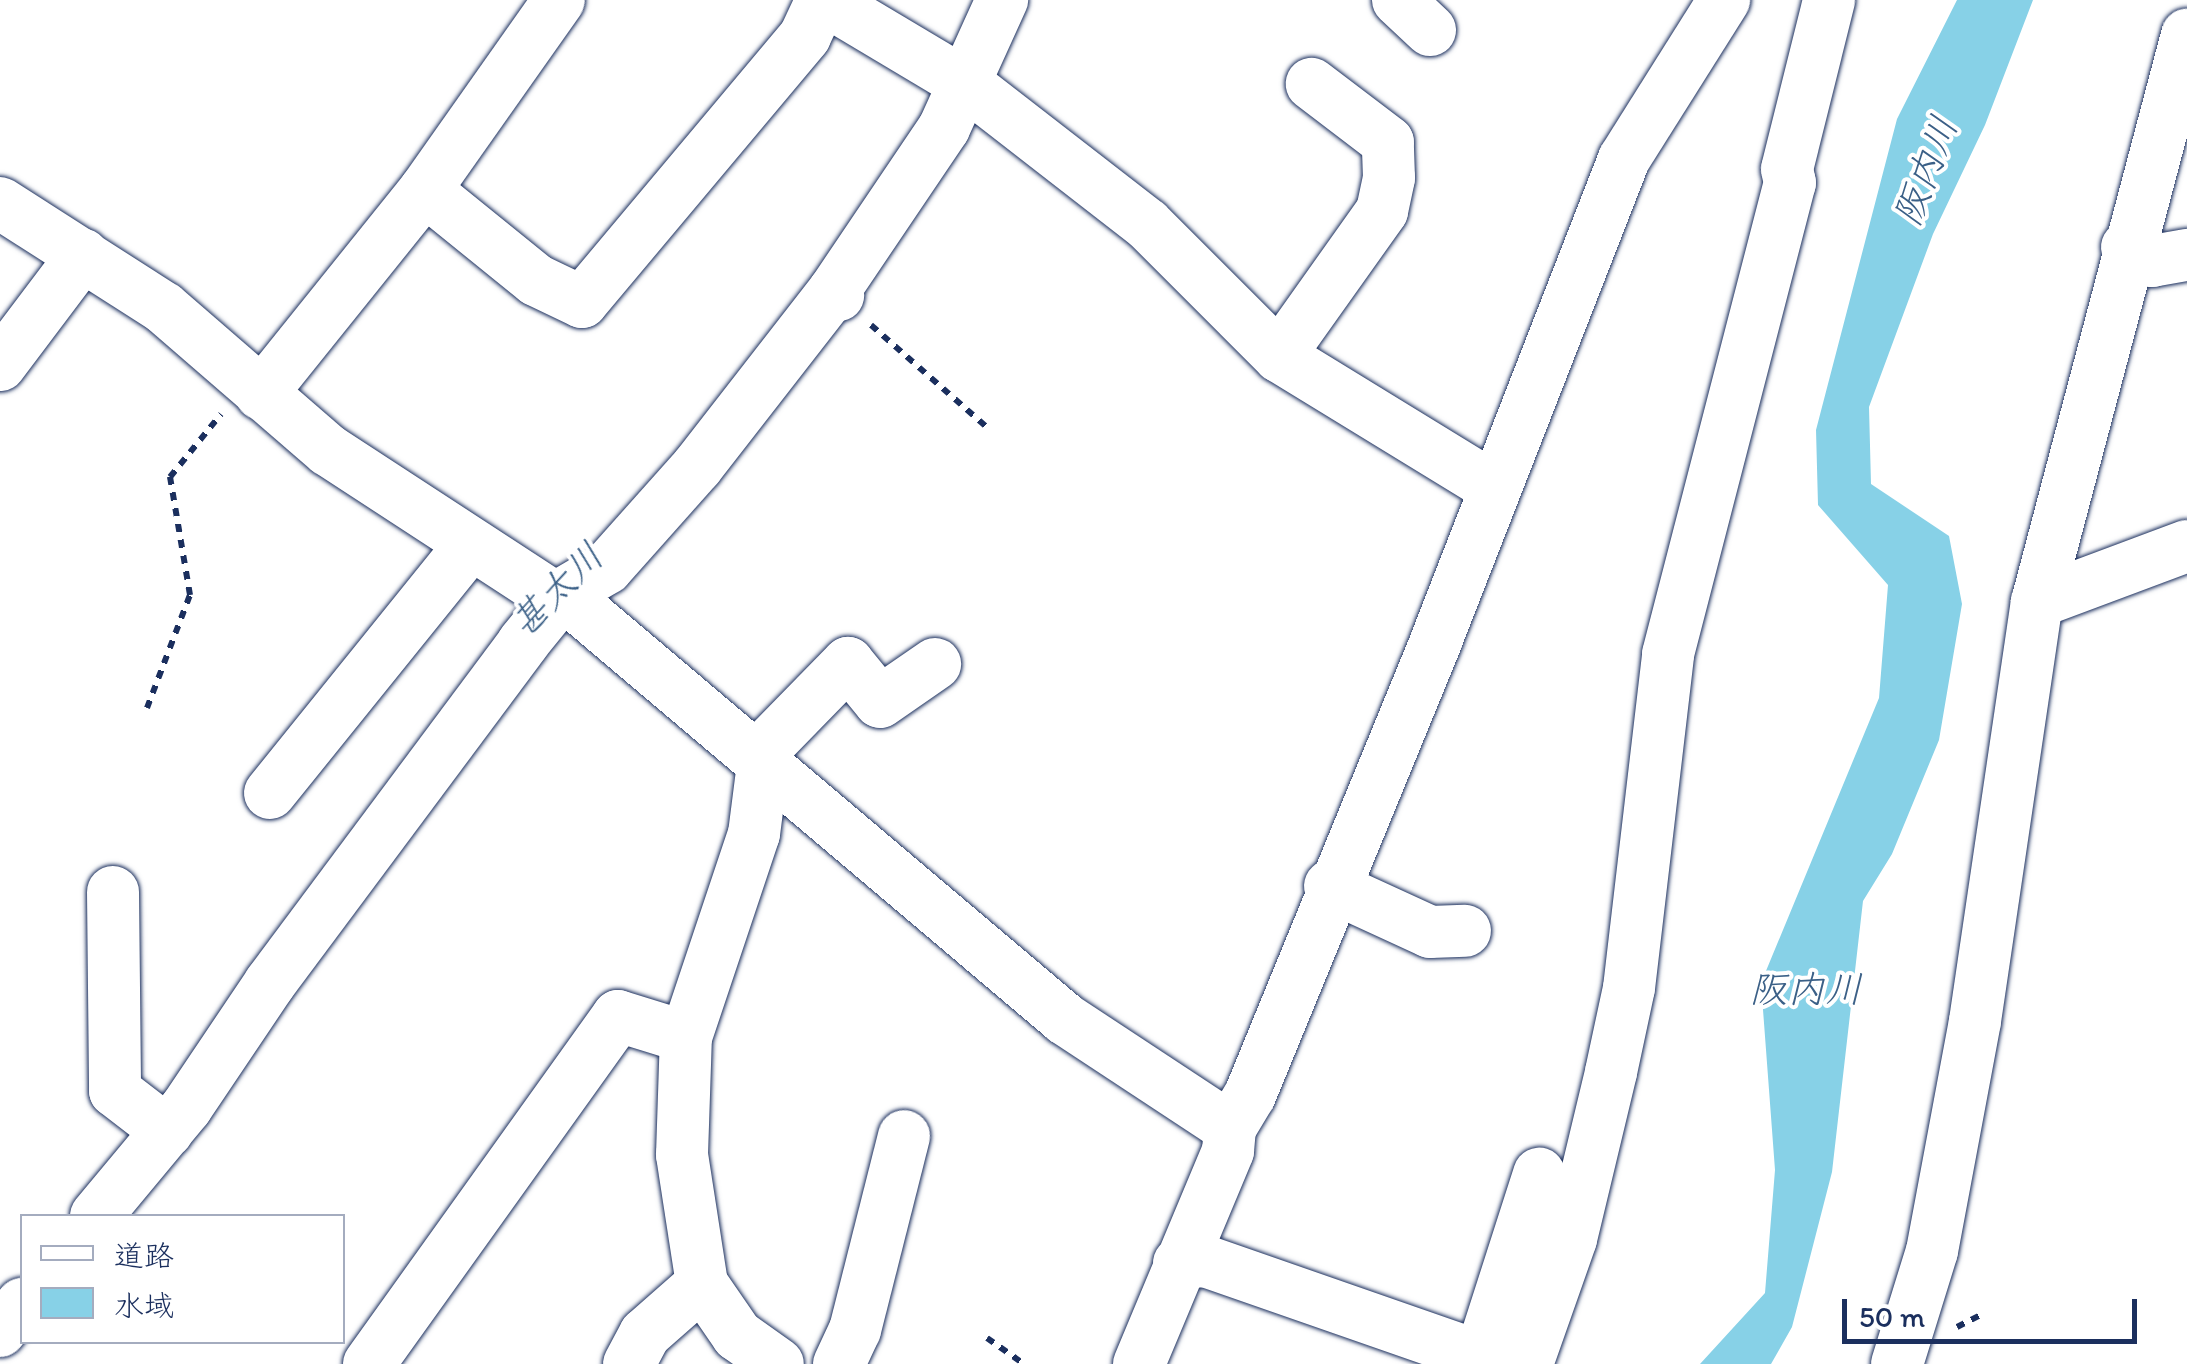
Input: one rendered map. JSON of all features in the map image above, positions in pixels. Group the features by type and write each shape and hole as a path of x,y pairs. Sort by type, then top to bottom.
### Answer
{"street":[{"path":"255,389 424,190 559,0"},
{"path":"424,190 536,280 582,302 805,36 823,0 971,88 1147,224 1279,356 1494,488"},
{"path":"98,1214 168,1130 369,847 572,603 845,302 956,101 971,88 1002,0"},
{"path":"1139,1364 1228,1152 1230,1128 1250,1095 1330,886 1624,159 1724,0"},
{"path":"1495,1362 1571,1238 1628,988 1668,654 1790,183 1787,169 1829,0"},
{"path":"1898,1364 1932,1251 1972,1040 2037,602 2127,247 2187,35"},
{"path":"1279,356 1382,211 1389,178 1388,142 1312,84"},
{"path":"0,202 164,308 328,450 471,544 572,603 1065,1018 1230,1128"},
{"path":"2127,247 2152,260 2187,255"},
{"path":"0,365 84,255"},
{"path":"270,794 471,544"},
{"path":"2037,602 2181,561"},
{"path":"778,1364 737,1335 702,1284 682,1156 686,1037 754,834 764,748 848,663 880,702 934,664"},
{"path":"1330,886 1430,932 1464,931"},
{"path":"113,892 115,1090 168,1130"},
{"path":"369,1364 618,1016 686,1037"},
{"path":"839,1364 856,1330 904,1136"},
{"path":"1495,1362 1539,1174"},
{"path":"1179,1263 1205,1262 1495,1362"},
{"path":"630,1364 646,1334 702,1284"},
{"path":"0,1332 20,1307"}],"path":[{"path":"845,302 990,430"},
{"path":"147,708 190,595 170,477 255,389"},
{"path":"987,1338 1024,1364"}],"water":[{"name":"阪内川","path":"1957,0 2033,0 1985,125 1933,234 1869,407 1871,484 1949,536 1962,604 1939,740 1892,854 1863,901 1832,1172 1792,1327 1771,1364 1700,1364 1765,1293 1775,1170 1761,983 1879,698 1888,585 1818,505 1816,430 1897,119"}],"water label":[{"name":"甚太川","path":"557,590"}]}
